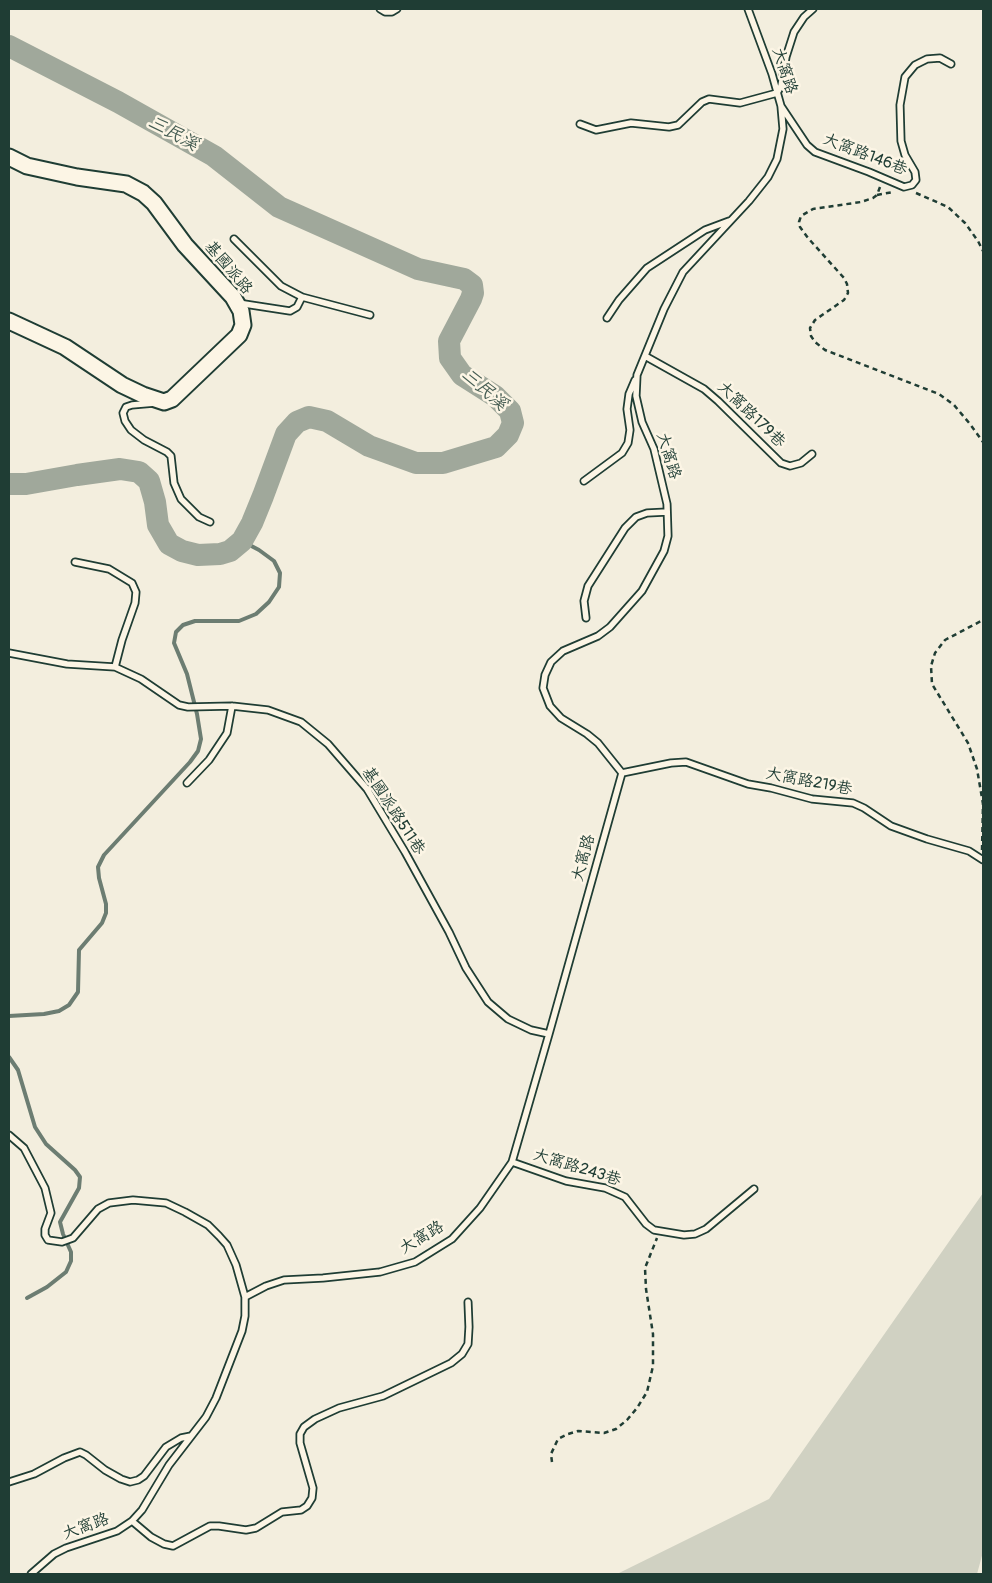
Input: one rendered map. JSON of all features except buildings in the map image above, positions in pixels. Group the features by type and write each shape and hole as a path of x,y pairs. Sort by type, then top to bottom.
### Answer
{"street":[{"name":"基國派路","path":"9,157 27,166 77,177 126,184 143,193 154,203 185,245 241,310 243,325 239,335 172,399 164,402"},
{"path":"9,321 66,347 122,385 164,402"}],"lane":[{"path":"380,9 385,12 392,12 397,9"},
{"name":"大窩路","path":"30,1574 54,1554 66,1548 117,1531 132,1521 142,1510 169,1465 206,1417 216,1398 237,1346 245,1316 245,1297 266,1286 284,1280 380,1272 415,1262 452,1239 480,1208 512,1162 622,773 598,744 587,734 561,718 550,706 543,688 545,675 550,662 563,651 598,636 610,627 642,591 664,551 668,536 667,512 654,449 642,422 636,396 637,375 664,309 683,272 750,201 768,177 777,159 783,129 781,106 748,9"},
{"path":"580,124 596,130 631,124 678,125 702,102 709,99 740,103 777,92 781,86 786,57 794,32 804,17 813,9"},
{"name":"大窩路146巷","path":"781,106 807,144 815,152 904,187 912,186 916,180 915,172 904,155 901,141 900,105 905,77 914,65 927,59 940,58 951,64"},
{"path":"606,318 647,268 705,230 731,220"},
{"path":"234,239 280,286 302,297 370,315"},
{"path":"236,303 290,310 297,307 302,297"},
{"name":"大窩路179巷","path":"645,356 704,389 781,463 790,466 801,463 812,454"},
{"path":"584,481 622,453 628,443 630,430 627,409 629,394 637,375"},
{"path":"164,402 132,405 123,412 125,421 131,430 144,440 171,456 174,484 181,499 199,517 210,522"},
{"path":"586,618 584,601 588,586 625,528 636,517 647,513 667,512"},
{"path":"75,562 109,569 132,583 136,592 135,603 115,667"},
{"name":"基國派路511巷","path":"9,653 67,664 115,667 141,679 178,705 188,707 232,706 268,710 301,722 328,744 367,789 405,852 449,932 466,968 488,1002 508,1019 531,1030 549,1034"},
{"path":"187,784 209,760 228,733 232,706"},
{"name":"大窩路219巷","path":"622,773 671,762 686,762 748,784 812,799 853,803 891,826 969,851 983,860"},
{"path":"9,1135 24,1148 45,1188 50,1213 45,1228 45,1235 48,1240 62,1242 73,1238 98,1209 109,1203 133,1200 166,1203 208,1225 227,1245 236,1264 245,1297"},
{"name":"大窩路243巷","path":"512,1162 566,1181 605,1188 625,1197 646,1224 659,1232"},
{"path":"659,1232 684,1236 695,1234 706,1229 754,1189"},
{"path":"132,1521 151,1537 164,1544 173,1546 210,1526 246,1530 256,1528 282,1512 301,1510 308,1506 312,1498 313,1488 300,1443 300,1434 304,1427 315,1419 340,1408 383,1396 452,1363 462,1354 468,1344 468,1302"},
{"path":"9,1482 34,1474 80,1452 121,1479 130,1482 138,1480 144,1476 166,1447 181,1438 192,1436"}],"path":[{"path":"877,195 880,190 880,177"},
{"path":"983,251 965,223 948,207 904,187 897,192 877,195 861,202 813,209 801,216 799,222 800,227 808,238 839,272 847,284 848,293 844,300 815,320 810,328 811,336 815,342 825,350 939,394 954,405 983,442"},
{"path":"983,620 945,640 936,653 931,666 932,684 968,743 977,770 983,804 983,860"},
{"path":"552,1462 551,1454 558,1439 578,1431 604,1433 616,1429 627,1420 647,1392 653,1366 652,1334 645,1268 659,1232"}],"shaded area":[{"path":"983,1193 983,1552 977,1574 617,1574 769,1499"}],"waterway":[{"name":"三民溪","path":"9,46 118,102 214,156 279,207 418,269 464,279 472,285 473,293 449,341 450,358 462,375 495,396 510,411 513,423 508,435 496,447 443,463 416,463 369,446 327,421 309,417 297,422 286,434 252,523 242,541 230,551 220,554 198,555 182,551 169,544 158,525 155,502 149,481 139,472 120,469 26,484 9,484"},
{"path":"9,1016 44,1014 59,1011 69,1005 78,992 79,950 102,923 106,913 106,904 98,867 104,855 198,751 201,739 197,714 187,674 174,643 176,632 183,625 195,621 239,621 256,614 269,602 279,587 280,573 274,561 242,541"},
{"path":"9,1057 18,1070 35,1127 46,1144 75,1170 80,1177 79,1188 60,1222 71,1252 71,1261 66,1272 47,1287 27,1298"}]}
